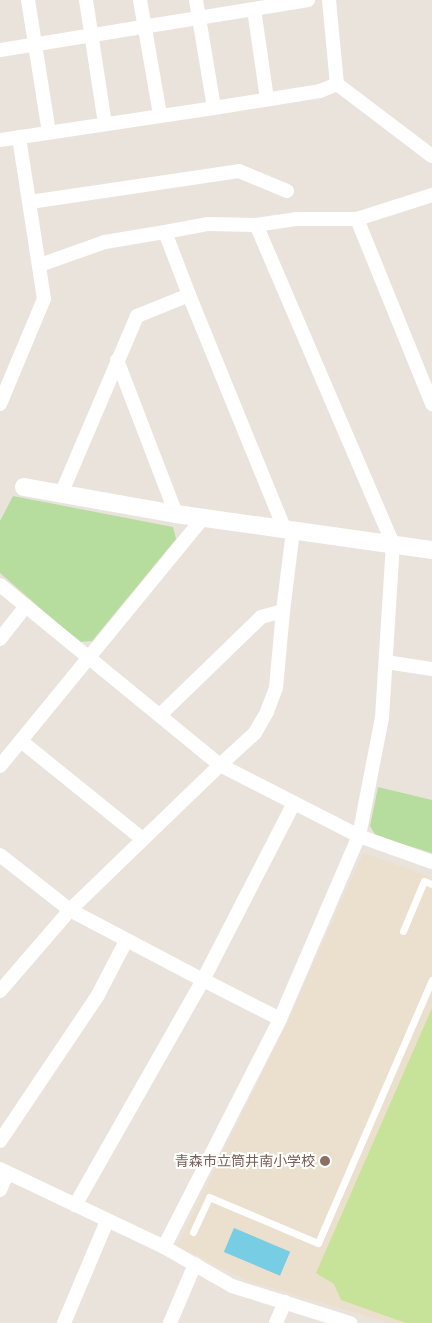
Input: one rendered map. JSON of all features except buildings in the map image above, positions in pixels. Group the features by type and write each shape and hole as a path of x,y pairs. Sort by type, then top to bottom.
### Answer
{"street":[{"path":"28,0 49,132"},
{"path":"86,0 105,124"},
{"path":"140,0 160,115"},
{"path":"196,0 214,108"},
{"path":"0,50 144,25 308,0"},
{"path":"329,0 337,84 432,156"},
{"path":"254,9 267,99"},
{"path":"0,140 214,108 320,90 337,84"},
{"path":"0,404 44,299 19,137"},
{"path":"30,202 239,171 287,191"},
{"path":"40,265 105,242 208,224 256,225 296,219 357,219 432,195"},
{"path":"357,219 432,404"},
{"path":"164,1248 280,1019 359,836 382,718 393,544 256,225"},
{"path":"1,987 70,910 141,838 255,733 267,712 276,688 289,530 189,295 165,232"},
{"path":"61,494 137,316 189,295"},
{"path":"117,360 176,514"},
{"path":"24,487 176,514 432,550"},
{"path":"0,766 204,517"},
{"path":"0,585 220,764 293,804 359,836 432,862"},
{"path":"0,639 26,606"},
{"path":"160,715 261,617 283,611"},
{"path":"386,662 432,669"},
{"path":"21,741 141,838"},
{"path":"75,1205 203,980 293,804"},
{"path":"0,855 70,910 126,941 280,1019"},
{"path":"0,1141 98,996 126,941"},
{"path":"0,1190 4,1171 164,1248 232,1286 350,1323"},
{"path":"64,1323 107,1221"},
{"path":"170,1323 195,1264"},
{"path":"276,1323 284,1302"}],"lane":[{"path":"403,931 424,881 432,884"},
{"path":"193,1232 208,1197 318,1243 432,980"}],"shaded area":[{"name":"青森市立筒井南小学校","path":"363,853 432,877 432,1323 390,1323 246,1280 177,1246 286,1025"}],"green space":[{"path":"13,496 173,527 176,539 92,641 79,642 0,573 0,521"},
{"path":"378,787 432,800 432,853 376,836 370,826"},
{"path":"432,1008 432,1323 406,1323 341,1300 334,1284 316,1273"}],"water":[{"path":"234,1228 290,1252 280,1276 224,1252"}],"place":[{"name":"青森市立筒井南小学校","path":"325,1161"}]}
